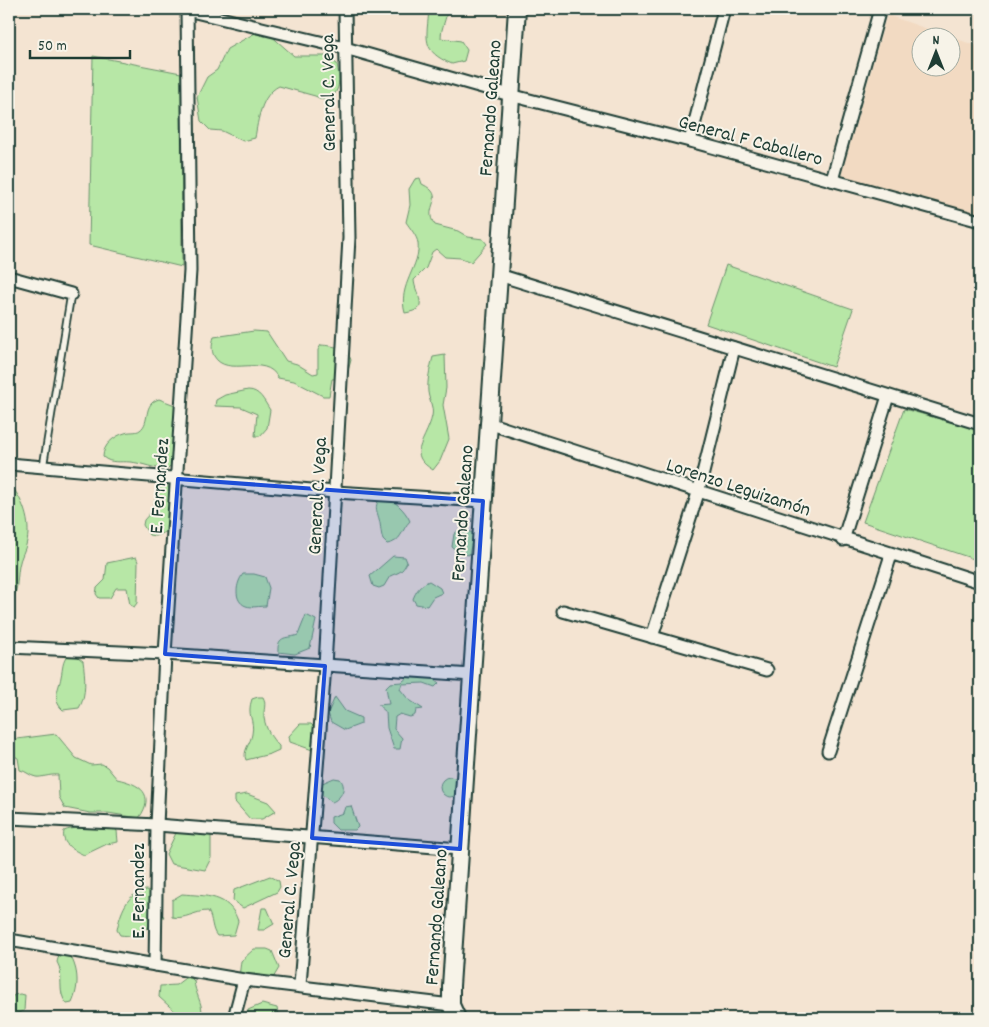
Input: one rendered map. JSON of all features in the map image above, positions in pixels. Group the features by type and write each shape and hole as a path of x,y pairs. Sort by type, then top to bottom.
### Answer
{"street":[{"name":"General F Caballero","path":"187,9 345,48 510,96 690,141 980,221"},
{"name":"E. Fernandez","path":"155,965 157,825 165,654 178,479 190,271 187,9"},
{"name":"General C. Vega","path":"300,986 325,666 349,238 345,9"},
{"name":"Fernando Galeano","path":"454,1012 460,849 517,9"},
{"path":"690,141 724,9"},
{"path":"832,180 880,9"},
{"path":"499,274 980,424"},
{"path":"9,277 71,294"},
{"path":"652,637 698,493 734,348"},
{"path":"843,540 888,396"},
{"name":"Lorenzo Leguizamón","path":"488,424 843,540 980,582"},
{"path":"9,464 335,492 483,501"},
{"path":"828,751 891,555"},
{"path":"563,611 766,670"},
{"path":"9,647 165,654 472,675"},
{"path":"9,818 157,825 460,849"},
{"path":"9,942 244,980 300,986 454,1012"},
{"path":"234,1018 244,980"}],"lane":[{"path":"43,467 71,294"}],"highlighted area":[{"path":"178,479 483,501 460,849 312,838 325,666 165,654"}],"shaded area":[{"path":"887,15 925,28 912,28 912,78 962,78 962,41 980,47 980,207 977,214 843,178 842,173"}],"green space":[{"path":"429,9 447,9 441,38 461,41 467,50 464,61 452,64 442,59 430,49 427,36"},
{"path":"257,32 268,33 294,56 327,56 337,64 338,85 331,98 326,101 279,86 268,95 264,102 255,138 243,141 222,131 210,130 201,121 197,97 207,77 217,70 227,49"},
{"path":"93,56 181,73 182,267 89,245"},
{"path":"420,178 422,184 433,193 431,213 435,225 458,231 468,237 483,239 487,244 471,262 461,258 445,257 436,249 432,252 426,268 414,280 420,305 413,311 405,313 404,293 418,251 416,238 406,222 410,205 409,189 415,179"},
{"path":"726,265 853,309 833,367 706,324"},
{"path":"254,331 267,332 286,361 297,364 313,374 318,373 318,350 321,345 343,350 351,360 346,378 332,379 329,396 323,396 294,381 278,378 272,371 264,367 228,365 220,362 214,356 212,346 214,337"},
{"path":"445,355 446,388 443,405 449,439 440,461 433,470 422,461 419,452 431,421 432,407 428,388 433,357"},
{"path":"248,390 259,394 270,410 267,428 260,436 255,436 257,414 241,407 215,406 216,400 225,395"},
{"path":"159,399 175,405 178,421 178,448 176,456 167,469 112,461 103,457 107,445 117,436 140,430 143,427 150,405"},
{"path":"904,409 980,430 980,561 863,522"},
{"path":"162,484 168,486 171,497 171,530 155,536 149,535 143,525 144,520 152,511 158,489"},
{"path":"9,487 12,487 23,505 27,519 28,534 20,563 16,591 9,607"},
{"path":"382,497 391,500 399,506 410,521 396,541 387,544 381,534 376,509 377,503"},
{"path":"459,530 476,533 475,542 472,541 469,555 459,553 452,547 454,534"},
{"path":"393,556 405,557 407,562 404,568 390,576 384,586 379,588 373,586 370,576"},
{"path":"136,557 138,562 137,603 134,607 130,605 127,588 116,588 110,598 99,598 96,594 97,588 105,580 107,563"},
{"path":"243,574 265,577 269,588 266,606 248,607 239,600 237,587"},
{"path":"429,581 440,588 442,593 433,597 427,606 416,604 413,599 416,593 421,586"},
{"path":"306,615 316,620 310,648 295,654 278,652 281,640 298,635"},
{"path":"74,654 83,661 85,679 83,698 79,708 63,710 57,702 57,694 65,660 68,655"},
{"path":"411,674 434,679 439,683 435,687 424,683 402,684 400,689 408,699 423,709 416,710 415,715 410,717 400,714 395,717 394,729 402,738 400,749 394,749 387,728 386,712 378,705 389,704 386,687 390,683 402,682"},
{"path":"263,697 265,722 269,733 279,746 279,750 246,760 245,753 253,729 250,705 252,699"},
{"path":"335,697 345,711 361,718 361,724 345,730 331,722 328,713"},
{"path":"300,724 311,724 315,728 318,752 290,742 289,736"},
{"path":"56,734 76,758 91,765 102,764 117,779 133,784 143,791 146,796 146,802 139,818 108,813 90,813 65,808 59,797 58,775 36,777 20,770 18,758 9,753 9,740"},
{"path":"450,777 457,780 460,787 457,794 450,797 443,794 440,787 443,780"},
{"path":"334,778 340,779 343,789 340,796 332,802 319,793 320,784"},
{"path":"247,794 268,802 276,811 262,819 250,819 235,802 235,796"},
{"path":"351,806 358,827 355,830 338,830 331,823 331,817 343,813 345,807"},
{"path":"91,826 113,827 117,831 118,842 107,844 84,855 72,849 64,840 64,831"},
{"path":"201,829 211,834 211,858 205,870 171,864 166,854 176,833"},
{"path":"270,876 279,881 280,887 277,892 243,908 233,901 234,890"},
{"path":"146,890 152,891 154,902 164,917 157,917 145,930 138,934 120,935 117,930 125,905 134,895"},
{"path":"182,894 215,898 229,906 238,921 234,935 217,936 208,911 177,918 172,917 172,900"},
{"path":"262,908 267,908 274,924 264,930 258,930"},
{"path":"254,949 272,951 279,968 273,978 239,977 241,961"},
{"path":"60,951 70,955 76,973 77,985 74,997 72,1003 67,1004 62,994 57,962"},
{"path":"190,977 194,981 202,1009 202,1013 198,1017 179,1015 159,997 160,986 176,985 185,978"},
{"path":"14,995 25,995 24,1011 12,1015 9,1011 11,999"},
{"path":"262,1004 277,1008 278,1014 275,1018 248,1018 248,1010"}]}
